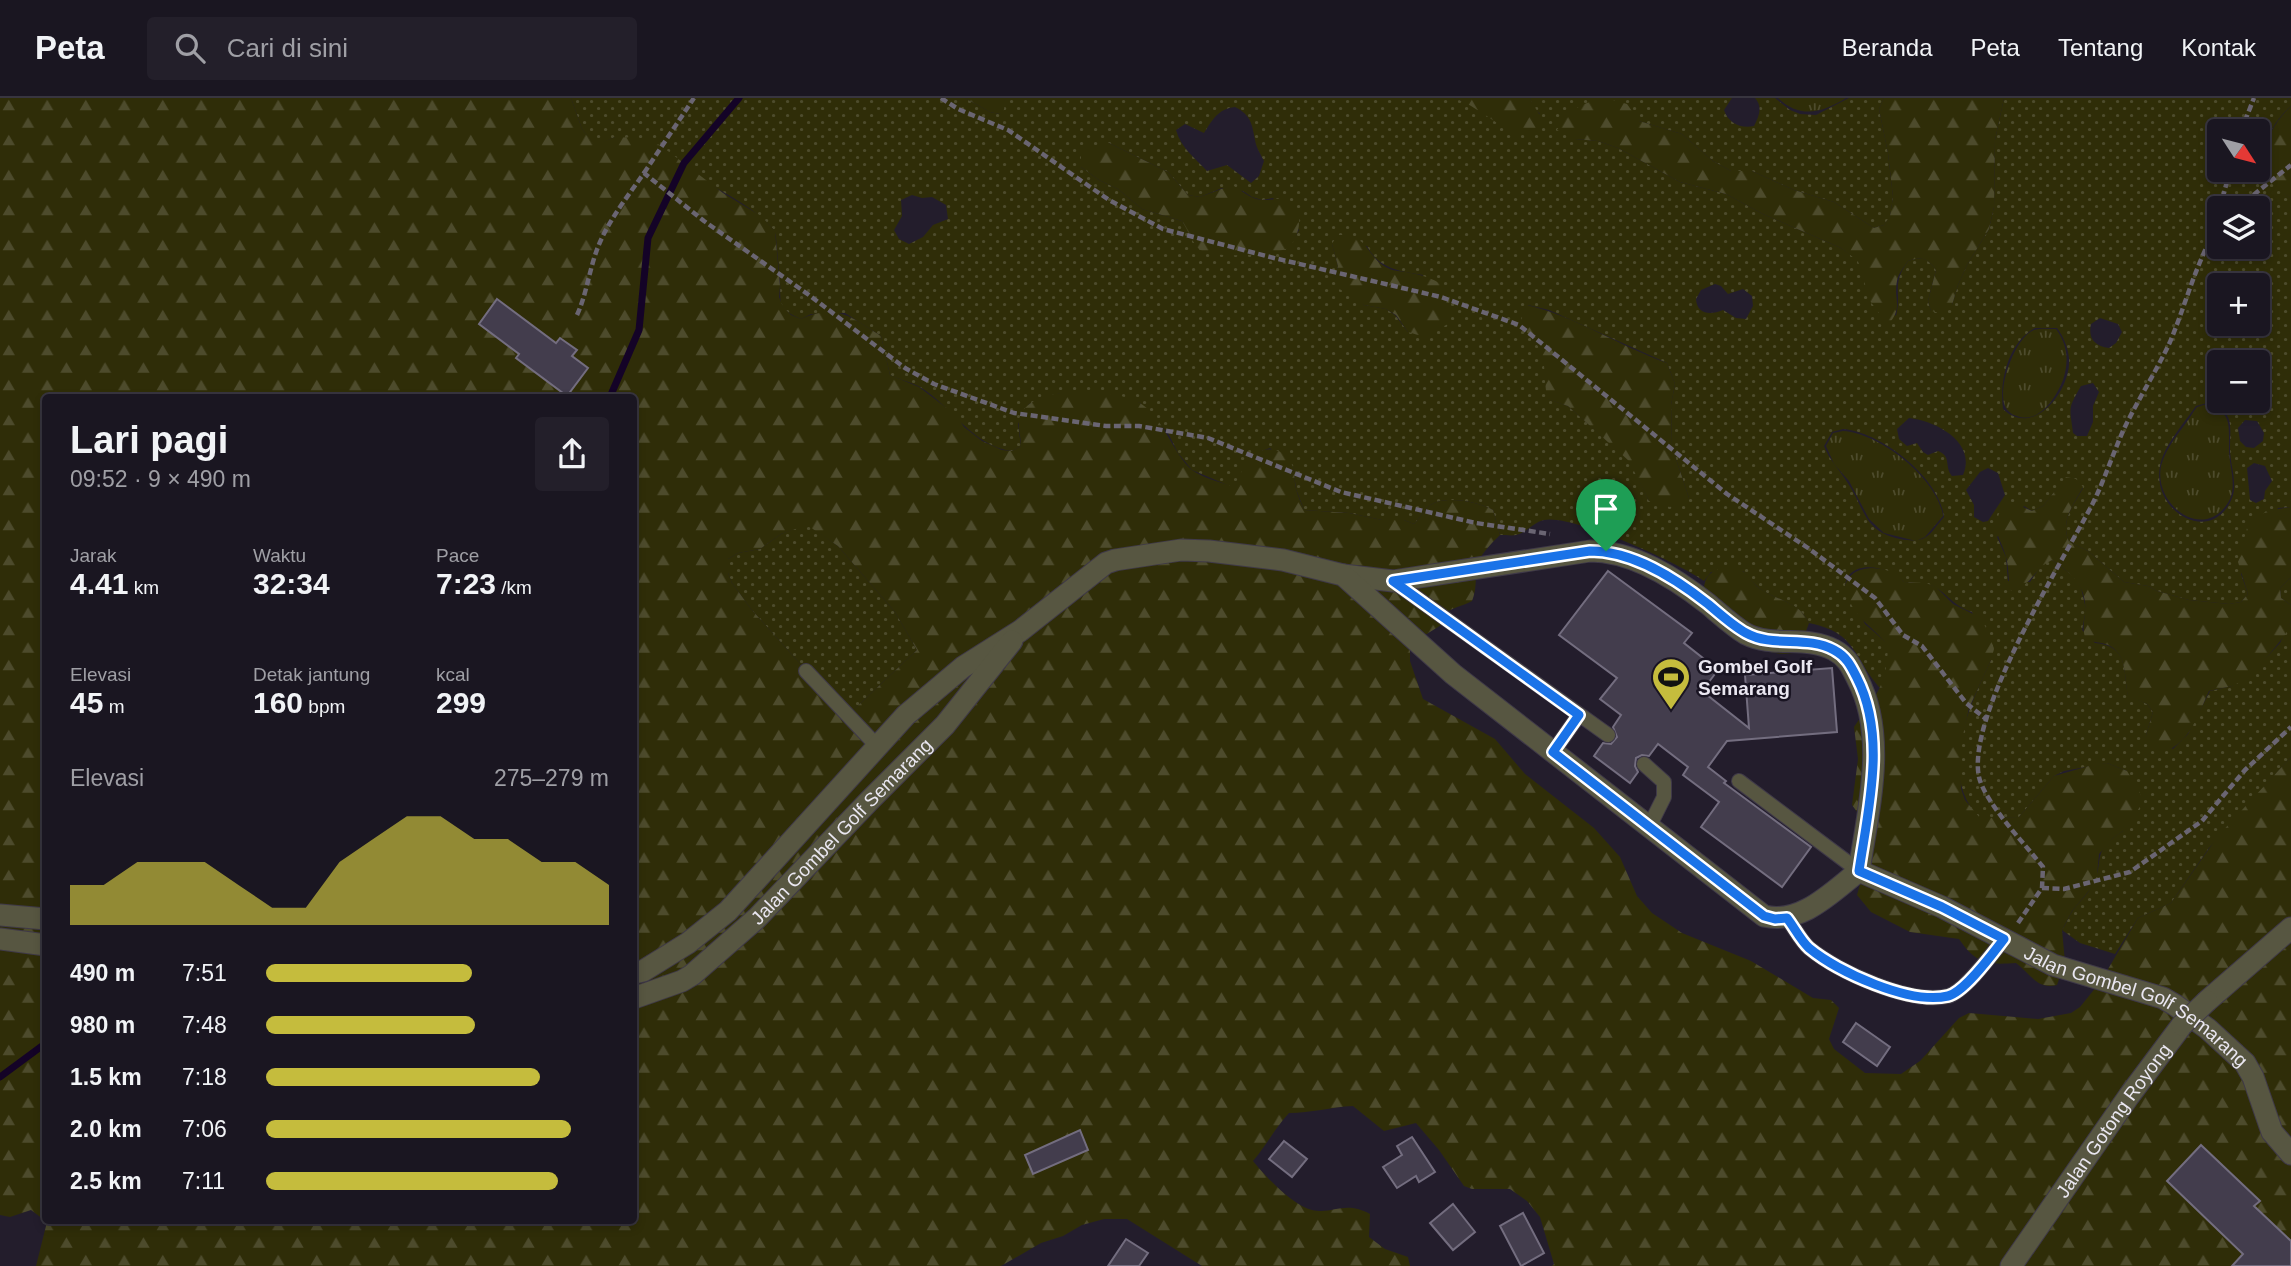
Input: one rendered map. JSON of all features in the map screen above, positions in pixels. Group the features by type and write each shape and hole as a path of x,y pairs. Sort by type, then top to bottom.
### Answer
{"street":[{"name":"Jalan Gombel Golf Semarang","path":"638,972 688,943 727,911 906,715 963,667 1020,631 1106,563 1181,550 1209,551 1283,560 1343,575 1393,581 1590,551 1606,551 1633,559 1688,588 1746,634 1773,640 1814,643 1835,650 1847,659 1869,706 1872,728 1870,802 1859,871 1942,907 2053,965 2163,998 2208,1029 2245,1063 2253,1077 2272,1132 2291,1154"},
{"name":"Jalan Gombel Golf Semarang","path":"1343,575 1453,674 1764,916 1787,918"},
{"name":"Jalan Gombel Golf Semarang","path":"643,995 682,981 703,967 757,918 945,725 982,682 1020,631"},
{"path":"846,779 870,800"},
{"path":"1787,918 1814,905 1859,871"},
{"path":"0,915 42,919"},
{"name":"Jalan Gotong Royong","path":"2011,1266 2182,1025 2291,928"},
{"path":"0,939 42,944"},
{"path":"638,972 643,995"}],"lane":[{"path":"1393,581 1608,736"},
{"path":"806,671 877,746"},
{"path":"1553,752 1579,715"},
{"path":"1644,764 1664,782 1664,797 1649,827"},
{"path":"1739,781 1859,871"},
{"path":"1787,918 1808,947 1858,978 1909,996 1950,996 1975,975 2004,939"}],"path":[{"path":"577,315 584,300 598,246 616,213 694,98"},
{"path":"941,98 958,109 1008,130 1109,200 1163,229 1441,297 1519,325 1727,494 1808,548 1875,598 1903,635 1922,646 1966,703 1986,719"},
{"path":"2246,119 2254,98"},
{"path":"2252,196 2291,165"},
{"path":"644,173 905,368 934,384 1014,413 1106,426 1139,426 1208,438 1341,492 1476,523 1562,535"},
{"path":"2004,939 2032,906 2042,888 2043,867 1994,808 1979,777 1979,756 1986,719 2019,639 2090,508 2123,432 2169,342 2207,248"},
{"path":"2042,888 2064,889 2130,872 2202,821 2245,769 2291,727"}],"green space":[{"path":"0,98 571,98 582,129 595,145 615,137 640,138 660,145 723,193 761,216 775,231 779,297 783,307 791,315 801,319 824,312 843,314 881,336 890,375 919,387 957,416 964,427 982,441 1002,450 1012,451 1021,446 1021,414 1030,404 1042,397 1076,392 1111,394 1138,402 1147,408 1185,463 1206,478 1232,486 1255,454 1267,449 1279,451 1293,467 1296,489 1304,510 1349,513 1382,520 1404,520 1414,524 1428,507 1442,501 1470,502 1493,510 1500,535 1480,558 1472,601 1444,614 1443,624 1425,635 1410,651 1410,661 1423,699 1495,739 1525,774 1594,828 1620,857 1637,896 1652,913 1682,933 1751,961 1813,998 1831,1000 1839,1008 1829,1039 1834,1049 1865,1073 1901,1074 1920,1061 1959,1018 1969,1013 2038,1019 2071,1013 2080,1007 2101,981 2138,918 2171,903 2218,836 2291,757 2291,1266 1552,1266 1554,1264 1540,1217 1527,1201 1510,1189 1472,1189 1464,1186 1416,1123 1384,1131 1353,1106 1289,1113 1253,1161 1296,1203 1312,1210 1353,1208 1370,1214 1369,1237 1385,1249 1408,1257 1410,1266 1202,1266 1127,1219 1104,1219 1082,1225 1063,1236 1041,1243 1001,1266 36,1266 46,1224 637,1224 637,394 42,394 42,1218 31,1210 10,1217 0,1215","holes":["807,525 838,546 895,612 917,650 847,716 751,609 728,573 728,559 738,553 760,549 781,534"]},
{"path":"571,98 965,98 990,112 1000,114 1005,98 1454,98 1473,105 1491,118 1540,114 1533,107 1530,98 1732,98 1724,110 1726,115 1736,124 1749,127 1754,126 1759,112 1755,98 1775,98 1790,110 1816,115 1849,98 1884,98 1879,109 1893,197 1890,217 1884,225 1874,228 1834,202 1794,190 1752,171 1731,171 1713,161 1682,134 1639,121 1575,139 1598,141 1618,148 1680,182 1726,194 1763,214 1841,248 1858,260 1865,280 1896,316 1900,276 1908,261 1917,259 1924,259 1936,270 1928,301 1931,311 1952,305 1967,265 1989,229 1994,207 1995,140 2004,98 2291,98 2291,106 2270,132 2270,119 2207,119 2207,182 2270,182 2270,171 2279,187 2291,198 2291,507 2278,508 2241,574 2248,594 2241,602 2229,604 2189,600 2148,586 2124,582 2088,551 2069,542 2067,520 2083,488 2066,478 2043,506 2032,511 2024,506 1997,537 2006,557 2008,581 2030,582 2042,564 2052,560 2076,578 2086,609 2082,630 2095,643 2106,645 2119,654 2128,695 2147,704 2153,712 2146,735 2173,749 2188,734 2210,691 2232,686 2266,658 2280,643 2291,621 2291,757 2209,848 2171,903 2138,918 2115,954 2080,943 2062,930 2096,879 2105,845 2123,831 2127,771 2107,763 2064,771 2054,776 2019,817 1980,819 1967,801 1960,782 1959,761 1967,719 1991,660 1972,612 1960,607 1933,586 1904,582 1893,574 1870,567 1856,570 1847,578 1845,585 1865,624 1888,644 1888,668 1881,689 1846,640 1825,627 1809,623 1799,610 1759,588 1743,571 1711,572 1704,581 1673,563 1626,542 1578,524 1558,520 1540,521 1516,535 1500,535 1493,510 1460,501 1434,503 1414,524 1404,520 1382,520 1349,513 1304,510 1296,489 1293,467 1270,448 1251,459 1232,487 1192,470 1178,453 1168,433 1140,403 1098,393 1060,393 1029,404 1018,424 1021,446 1012,451 998,448 974,434 920,387 890,375 881,336 845,313 811,314 801,319 787,312 780,300 775,233 761,217 744,204 615,137 595,146 582,129","holes":["1235,107 1250,120 1256,145 1264,161 1259,176 1251,183 1227,165 1207,171 1181,142 1176,130 1185,124 1204,133 1213,119","1109,143 1168,172 1188,195 1200,197 1222,188 1243,191 1262,200 1273,198 1299,230 1287,247 1268,252 1189,231 1182,221 1142,209 1118,189 1081,167","912,195 932,197 946,205 948,219 933,225 923,237 909,244 899,239 894,230 902,216 901,200","1332,244 1367,246 1377,260 1384,264 1423,275 1408,332 1395,315 1386,309 1364,305 1335,277 1338,266","1715,284 1728,294 1743,289 1752,296 1753,306 1746,319 1736,318 1723,310 1714,313 1702,311 1696,299 1701,290","1528,305 1549,310 1667,363 1675,384 1671,405 1672,447 1689,498 1649,501 1630,461 1568,406 1548,399 1544,354 1532,337","2100,318 2118,324 2122,332 2116,343 2109,348 2093,341 2091,324","2035,328 2057,328 2065,342 2069,358 2068,370 2058,396 2038,414 2027,418 2015,417 2003,409 2005,374 2018,342","2207,350 2270,350 2270,413 2224,413 2230,425 2234,492 2223,513 2211,520 2198,522 2185,518 2174,509 2165,497 2160,483 2160,466 2169,444 2196,406 2207,403","2093,383 2099,392 2093,406 2093,422 2087,436 2073,433 2072,405 2081,386","1909,418 1942,429 1959,443 1964,453 1966,463 1963,475 1952,476 1942,453 1938,451 1928,455 1917,443 1907,446 1899,439 1897,429","2245,420 2257,421 2264,433 2263,441 2254,448 2246,447 2240,441 2238,428","1843,429 1858,432 1891,448 1932,487 1944,517 1930,534 1922,539 1900,539 1879,531 1867,518 1824,446 1832,432","2254,463 2265,466 2272,481 2265,491 2264,499 2256,503 2250,500 2247,468","1988,468 1998,473 2005,495 1988,521 1983,522 1974,517 1974,505 1966,490 1980,472"]},
{"path":"965,98 1005,98 1004,111 1000,114 990,112"},
{"path":"1454,98 1530,98 1542,121 1531,133 1518,133"},
{"path":"1606,98 1627,104 1639,121 1682,134 1713,161 1731,171 1752,171 1794,190 1834,202 1874,228 1884,225 1890,216 1893,197 1879,109 1884,98 2004,98 1995,140 1994,207 1989,229 1967,265 1952,305 1944,314 1931,311 1928,301 1936,270 1924,259 1908,261 1898,278 1896,313 1888,325 1870,301 1858,261 1841,248 1763,214 1726,194 1680,182 1618,148 1598,141 1575,139 1557,130 1577,108"},
{"path":"1778,98 1846,98 1811,112 1795,109"},
{"path":"2291,106 2291,198 2270,179 2270,134"},
{"path":"1109,143 1168,172 1188,195 1200,197 1232,185 1257,199 1281,199 1292,203 1299,214 1295,239 1289,247 1272,253 1230,255 1199,249 1182,221 1142,209 1118,189 1081,167 1081,156 1088,147"},
{"path":"1337,235 1357,239 1390,269 1424,276 1450,291 1448,324 1429,334 1408,332 1396,315 1386,309 1364,305 1338,288 1335,277 1338,266 1332,244"},
{"path":"1527,305 1581,324 1667,363 1675,384 1671,405 1672,447 1689,498 1670,507 1649,501 1629,461 1568,406 1547,399 1540,350 1519,325"},
{"path":"2056,329 2063,341 2067,360 2060,387 2046,408 2039,413 2025,417 2013,415 2006,408 2003,388 2014,352 2020,342 2034,330"},
{"path":"2207,404 2207,413 2223,413 2229,431 2232,493 2220,512 2208,519 2184,515 2165,495 2161,481 2163,459 2197,407"},
{"path":"1843,431 1874,440 1890,449 1919,473 1930,487 1943,516 1925,537 1916,541 1884,533 1869,519 1849,481 1834,464 1826,446 1833,433"},
{"path":"2066,477 2076,479 2083,487 2067,520 2069,542 2088,551 2124,582 2148,586 2189,600 2229,604 2241,602 2248,594 2238,562 2247,528 2266,511 2291,507 2291,577 2280,588 2281,598 2291,605 2291,621 2285,635 2251,677 2232,686 2209,691 2187,735 2163,752 2146,735 2153,712 2147,704 2128,696 2124,667 2119,654 2108,645 2086,640 2084,596 2072,576 2052,560 2023,586 2011,591 2007,561 1996,529 2003,506 2014,503 2032,511 2043,506"},
{"path":"807,524 838,546 895,612 917,650 847,716 751,609 728,573 728,559 738,553 760,549 781,534"},
{"path":"1723,567 1735,567 1742,571 1759,588 1794,606 1805,616 1809,623 1801,645 1793,653 1778,653 1753,644 1732,625 1704,592 1708,576"},
{"path":"1872,568 1890,571 1904,582 1926,583 1936,587 1953,604 1981,618 1991,638 1994,649 1991,660 1969,708 1960,749 1961,789 1965,800 1980,818 2019,817 2054,776 2096,764 2107,763 2127,771 2140,792 2141,804 2136,814 2099,854 2093,886 2072,911 2062,930 2065,962 2057,985 2039,983 2016,963 1997,964 1983,961 1971,954 1959,939 1910,932 1871,912 1857,895 1874,835 1852,805 1858,759 1854,727 1883,680 1888,645 1856,612 1845,585 1856,572"},
{"path":"2291,577 2291,605 2281,598 2280,588"}],"building":[{"path":"497,299 556,343 560,338 577,350 572,356 588,368 568,394 564,394 516,358 519,354 479,324"},
{"path":"1608,571 1692,633 1684,643 1718,670 1702,691 1749,728 1745,675 1832,668 1837,732 1727,741 1708,767 1726,781 1724,783 1811,847 1782,887 1701,827 1719,802 1683,775 1688,767 1658,744 1649,756 1636,758 1635,766 1638,772 1630,783 1594,756 1603,743 1611,744 1617,737 1613,727 1621,715 1600,699 1617,678 1559,635"},
{"path":"1856,1023 1890,1047 1877,1066 1843,1042"},
{"path":"1080,1130 1088,1150 1033,1174 1025,1155"},
{"path":"1412,1137 1435,1172 1419,1182 1416,1176 1397,1188 1383,1167 1402,1155 1397,1146"},
{"path":"1284,1141 1307,1159 1292,1177 1269,1159"},
{"path":"2201,1145 2260,1201 2254,1206 2291,1241 2291,1266 2232,1266 2243,1254 2167,1181"},
{"path":"1453,1204 1475,1232 1453,1250 1430,1223"},
{"path":"1523,1213 1544,1253 1521,1266 1500,1226"},
{"path":"1126,1239 1148,1253 1139,1266 1108,1266"}],"waterway":[{"path":"611,394 639,330 648,238 684,163 739,98"},
{"path":"0,1077 42,1046"}],"place":[{"name":"Gombel Golf Semarang","path":"1671,711"}],"route":[{"path":"1606,551 1633,559 1688,588 1746,634 1773,640 1814,643 1835,650 1847,659 1869,706 1872,728 1870,802 1859,871 1942,907 2004,939 1975,975 1950,996 1909,996 1858,978 1808,947 1787,918 1764,916 1553,752 1579,715 1393,581 1453,570 1606,551"}]}
